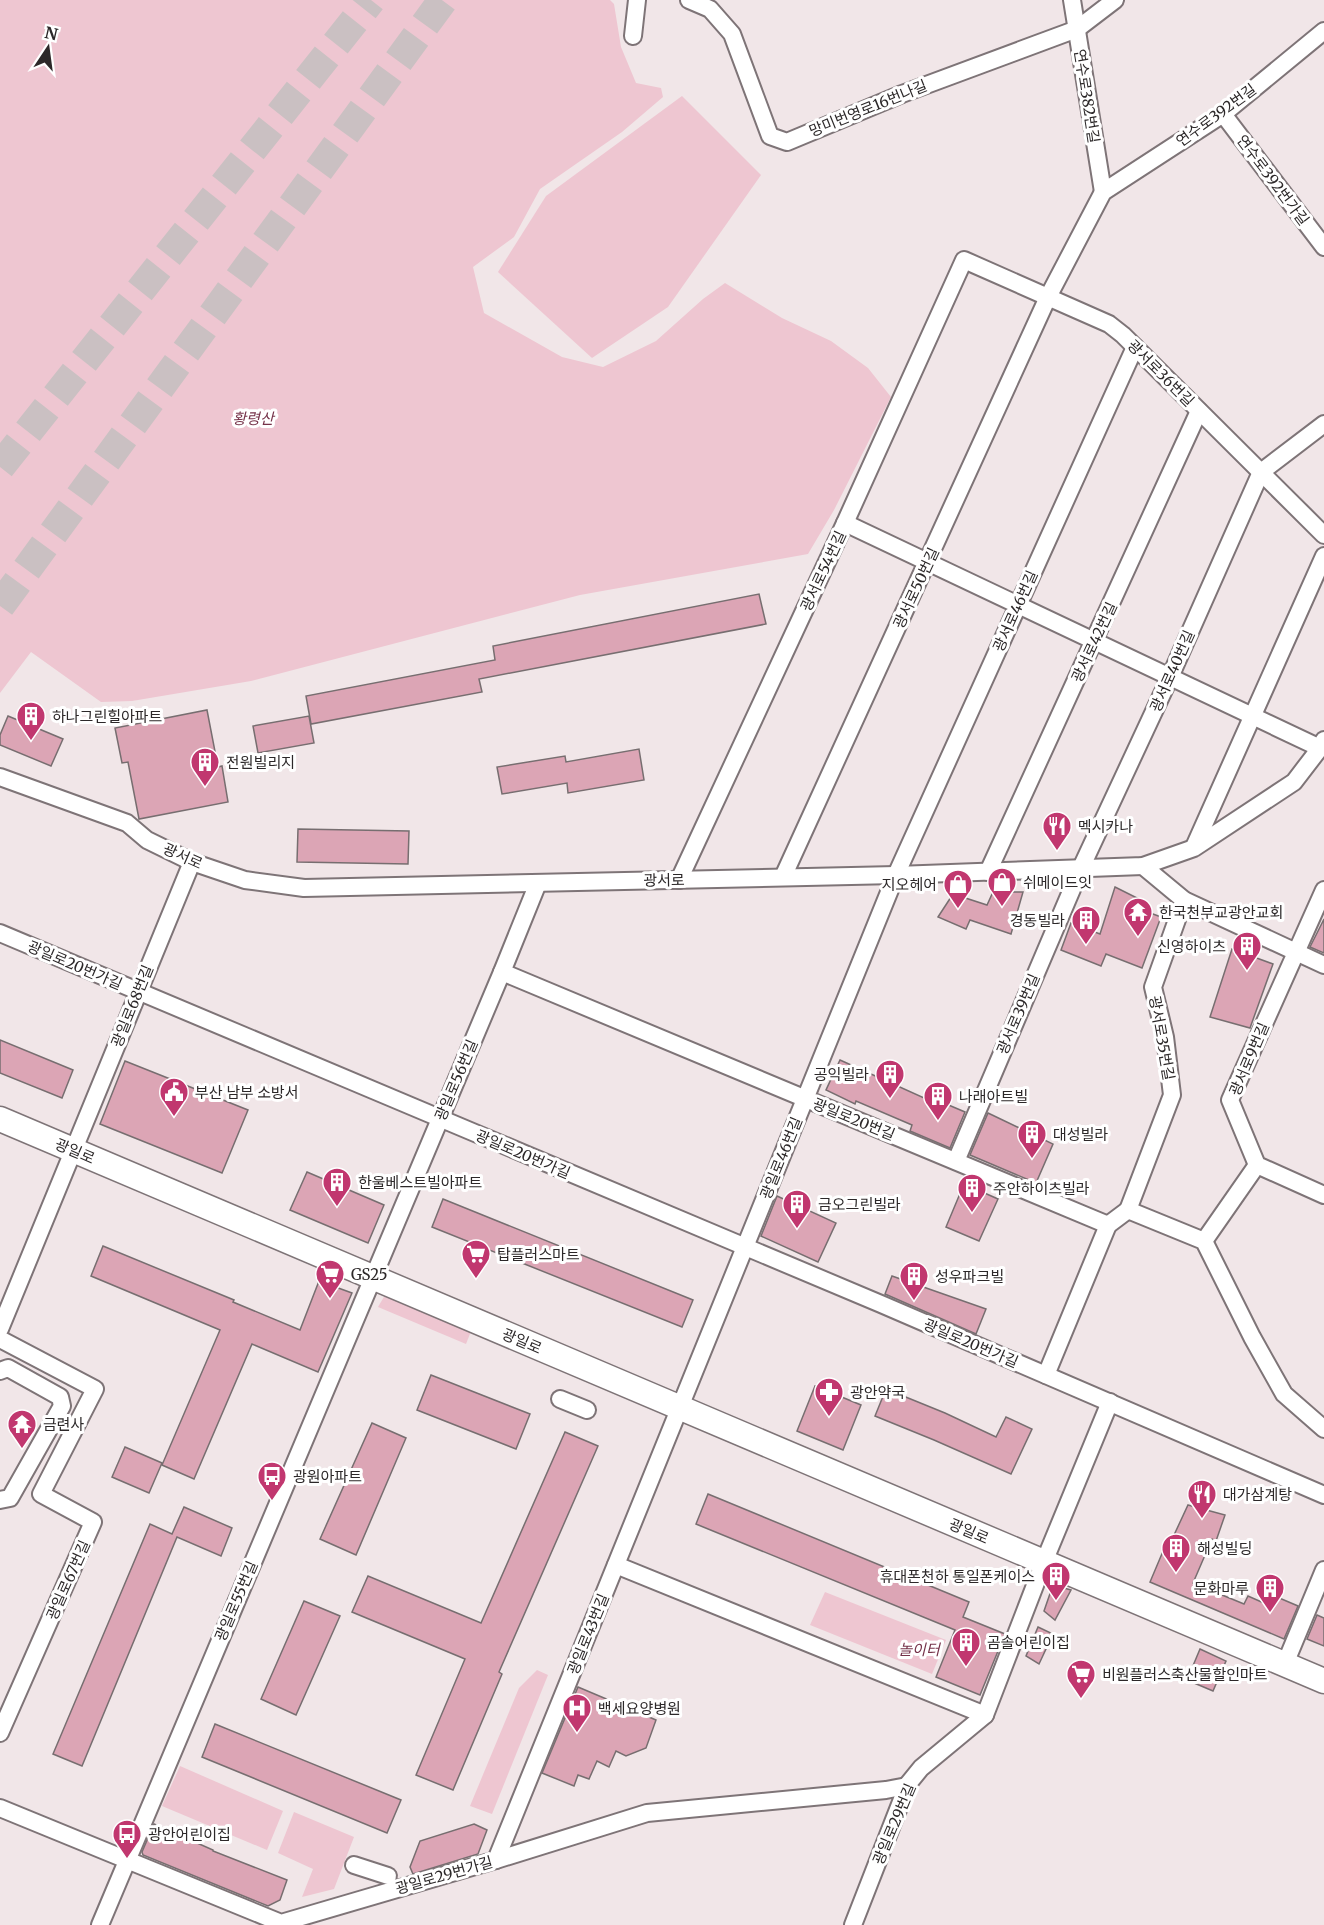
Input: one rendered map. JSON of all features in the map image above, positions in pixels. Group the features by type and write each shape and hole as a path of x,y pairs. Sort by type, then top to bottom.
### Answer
{"street":[{"path":"633,36 637,0"},
{"name":"망미번영로16번나길","path":"689,0 710,9 732,34 770,136 787,142 902,94 1077,29 1114,0"},
{"name":"연수로382번길","path":"1072,0 1103,192"},
{"name":"연수로392번길","path":"1103,192 1223,114 1324,31"},
{"name":"연수로392번가길","path":"1223,114 1324,247"},
{"name":"광서로50번길","path":"783,877 1048,297 1103,192"},
{"name":"광서로36번길","path":"964,260 1109,324 1324,535"},
{"name":"광서로54번길","path":"679,880 964,260"},
{"name":"광서로46번길","path":"896,875 1134,347"},
{"name":"광서로42번길","path":"988,872 1199,411"},
{"path":"1261,472 1324,424"},
{"name":"광서로40번길","path":"1081,868 1261,472"},
{"path":"845,523 1253,716 1322,744 1294,782 1194,848 1143,866"},
{"path":"1194,848 1324,556"},
{"name":"광서로","path":"0,777 127,823 147,840 192,862 245,880 304,888 896,875 1143,866"},
{"name":"광일로68번길","path":"73,1150 192,862"},
{"path":"1143,866 1184,900 1324,965"},
{"name":"광서로39번길","path":"956,1161 1081,868"},
{"name":"광일로46번길","path":"680,1407 896,875"},
{"name":"광일로56번길","path":"373,1277 538,883"},
{"name":"광서로9번길","path":"1257,1165 1230,1100 1324,890"},
{"name":"광서로35번길","path":"1128,1210 1172,1095 1165,1037 1153,987 1184,900"},
{"name":"광일로20번가길","path":"0,933 1110,1402 1324,1495"},
{"name":"광일로20번길","path":"502,972 1108,1225"},
{"name":"광일로","path":"0,1119 1324,1681"},
{"path":"0,1329 6,1296 73,1150"},
{"path":"1204,1241 1257,1165 1324,1195"},
{"path":"1046,1375 1108,1225 1128,1210 1204,1241 1252,1337 1284,1394 1323,1426"},
{"name":"광일로55번길","path":"99,1925 373,1277"},
{"name":"광일로67번길","path":"0,1339 95,1389 41,1494 93,1522 0,1733"},
{"path":"0,1371 8,1368 60,1397 62,1406 10,1498 0,1500"},
{"path":"560,1399 587,1410"},
{"path":"1044,1562 1110,1402"},
{"name":"광일로43번길","path":"496,1860 680,1407"},
{"name":"광일로29번길","path":"853,1925 907,1786 921,1768 985,1715 1044,1562"},
{"path":"615,1565 985,1715"},
{"path":"1285,1664 1324,1570"},
{"name":"광일로29번가길","path":"0,1808 280,1924 647,1813 907,1786"},
{"path":"354,1865 388,1876"}],"green space":[{"name":"황령산","path":"0,0 610,0 614,4 621,47 636,83 661,88 663,97 622,132 540,189 514,237 473,267 484,313 562,357 603,367 656,341 703,299 725,283 782,318 831,341 868,368 891,397 834,510 808,554 580,595 251,681 132,701 101,702 31,652 0,693"},
{"path":"682,96 761,175 668,307 592,358 498,272 546,196"},
{"path":"391,1285 475,1321 466,1344 378,1307"},
{"name":"놀이터","path":"825,1592 946,1640 932,1674 810,1625"},
{"path":"537,1670 548,1675 492,1814 470,1806 519,1688"},
{"path":"180,1766 283,1811 267,1850 162,1806"},
{"path":"294,1812 354,1837 334,1889 302,1897 313,1869 278,1853"}],"building":[{"path":"759,594 766,624 479,679 482,692 311,724 306,696 495,660 493,646"},
{"path":"207,710 218,767 222,766 228,802 139,819 128,762 122,763 115,728"},
{"name":"하나그린힐아파트","path":"8,716 63,739 51,766 0,745 0,735"},
{"path":"309,716 314,743 258,753 253,726"},
{"path":"639,749 644,780 568,793 567,783 502,794 497,767 565,756 566,762"},
{"path":"298,829 409,831 408,864 297,862"},
{"path":"1115,887 1141,900 1134,907 1161,917 1142,968 1106,954 1101,966 1061,950 1071,923 1100,934"},
{"path":"993,892 1023,892 1011,934 970,920 966,929 938,917 953,894 987,905"},
{"path":"1324,919 1324,953 1310,947"},
{"path":"1232,949 1273,964 1250,1028 1210,1017"},
{"path":"0,1040 73,1070 62,1098 0,1073"},
{"path":"840,1060 924,1098 925,1095 965,1112 950,1148 910,1131 912,1125 856,1101 855,1104 826,1090"},
{"name":"부산 남부 소방서","path":"125,1061 248,1110 222,1173 100,1124"},
{"path":"988,1113 1053,1144 1036,1183 970,1155"},
{"name":"한울베스트빌아파트","path":"307,1172 384,1205 368,1243 290,1210"},
{"name":"주안하이츠빌라","path":"964,1184 998,1199 979,1241 946,1227"},
{"name":"금오그린빌라","path":"777,1196 836,1223 818,1262 761,1236"},
{"path":"443,1199 693,1300 682,1327 432,1227"},
{"path":"103,1246 300,1330 319,1281 352,1293 318,1372 252,1344 194,1479 162,1465 220,1330 91,1276"},
{"path":"892,1276 986,1309 976,1334 885,1294"},
{"path":"431,1375 530,1414 516,1449 417,1410"},
{"name":"광안약국","path":"815,1386 861,1405 843,1450 797,1431"},
{"path":"886,1389 996,1437 1006,1417 1032,1429 1011,1474 875,1416"},
{"path":"372,1423 406,1438 356,1555 320,1539"},
{"path":"565,1432 598,1446 499,1672 502,1674 453,1790 416,1775 465,1659 352,1612 368,1576 481,1623"},
{"path":"125,1447 162,1463 149,1493 112,1477"},
{"path":"708,1494 969,1602 963,1617 1005,1634 980,1695 936,1677 955,1630 696,1524"},
{"path":"1188,1505 1225,1515 1216,1541 1212,1539 1193,1583 1244,1604 1248,1596 1273,1607 1277,1597 1298,1606 1284,1639 1150,1582 1164,1549 1167,1550"},
{"path":"184,1507 232,1528 221,1556 177,1537 82,1766 53,1754 150,1524 172,1534"},
{"name":"휴대폰천하 통일폰케이스","path":"1053,1585 1071,1590 1055,1620 1044,1611"},
{"path":"304,1601 340,1616 296,1715 261,1699"},
{"path":"1317,1615 1324,1618 1324,1646 1307,1639"},
{"path":"1038,1627 1053,1634 1039,1664 1026,1656"},
{"path":"1200,1649 1226,1661 1213,1691 1187,1680"},
{"path":"578,1687 656,1720 646,1748 626,1756 616,1751 609,1767 597,1761 589,1779 578,1775 574,1786 542,1773"},
{"path":"215,1724 401,1800 387,1833 202,1757"},
{"path":"154,1824 213,1851 287,1880 280,1900 268,1906 143,1855 142,1852"},
{"path":"474,1824 487,1830 478,1854 413,1874 410,1867 420,1841"}],"tunnel":[{"path":"0,467 371,0"},
{"path":"0,606 443,0"}],"place":[{"name":"하나그린힐아파트","path":"31,742"},
{"name":"전원빌리지","path":"205,788"},
{"name":"멕시카나","path":"1057,852"},
{"name":"쉬메이드잇","path":"1002,908"},
{"name":"지오헤어","path":"958,910"},
{"name":"한국천부교광안교회","path":"1138,938"},
{"name":"경동빌라","path":"1086,946"},
{"name":"신영하이츠","path":"1247,972"},
{"name":"공익빌라","path":"890,1100"},
{"name":"부산 남부 소방서","path":"174,1118"},
{"name":"나래아트빌","path":"938,1122"},
{"name":"대성빌라","path":"1032,1160"},
{"name":"한울베스트빌아파트","path":"337,1208"},
{"name":"주안하이츠빌라","path":"972,1214"},
{"name":"금오그린빌라","path":"797,1230"},
{"name":"탑플러스마트","path":"476,1280"},
{"name":"GS25","path":"330,1300"},
{"name":"성우파크빌","path":"914,1302"},
{"name":"광안약국","path":"829,1418"},
{"name":"금련사","path":"22,1450"},
{"name":"광원아파트","path":"272,1502"},
{"name":"대가삼계탕","path":"1202,1520"},
{"name":"해성빌딩","path":"1176,1574"},
{"name":"휴대폰천하 통일폰케이스","path":"1056,1602"},
{"name":"문화마루","path":"1270,1614"},
{"name":"곰솔어린이집","path":"966,1668"},
{"name":"비원플러스축산물할인마트","path":"1081,1700"},
{"name":"백세요양병원","path":"577,1734"},
{"name":"광안어린이집","path":"127,1860"}]}
